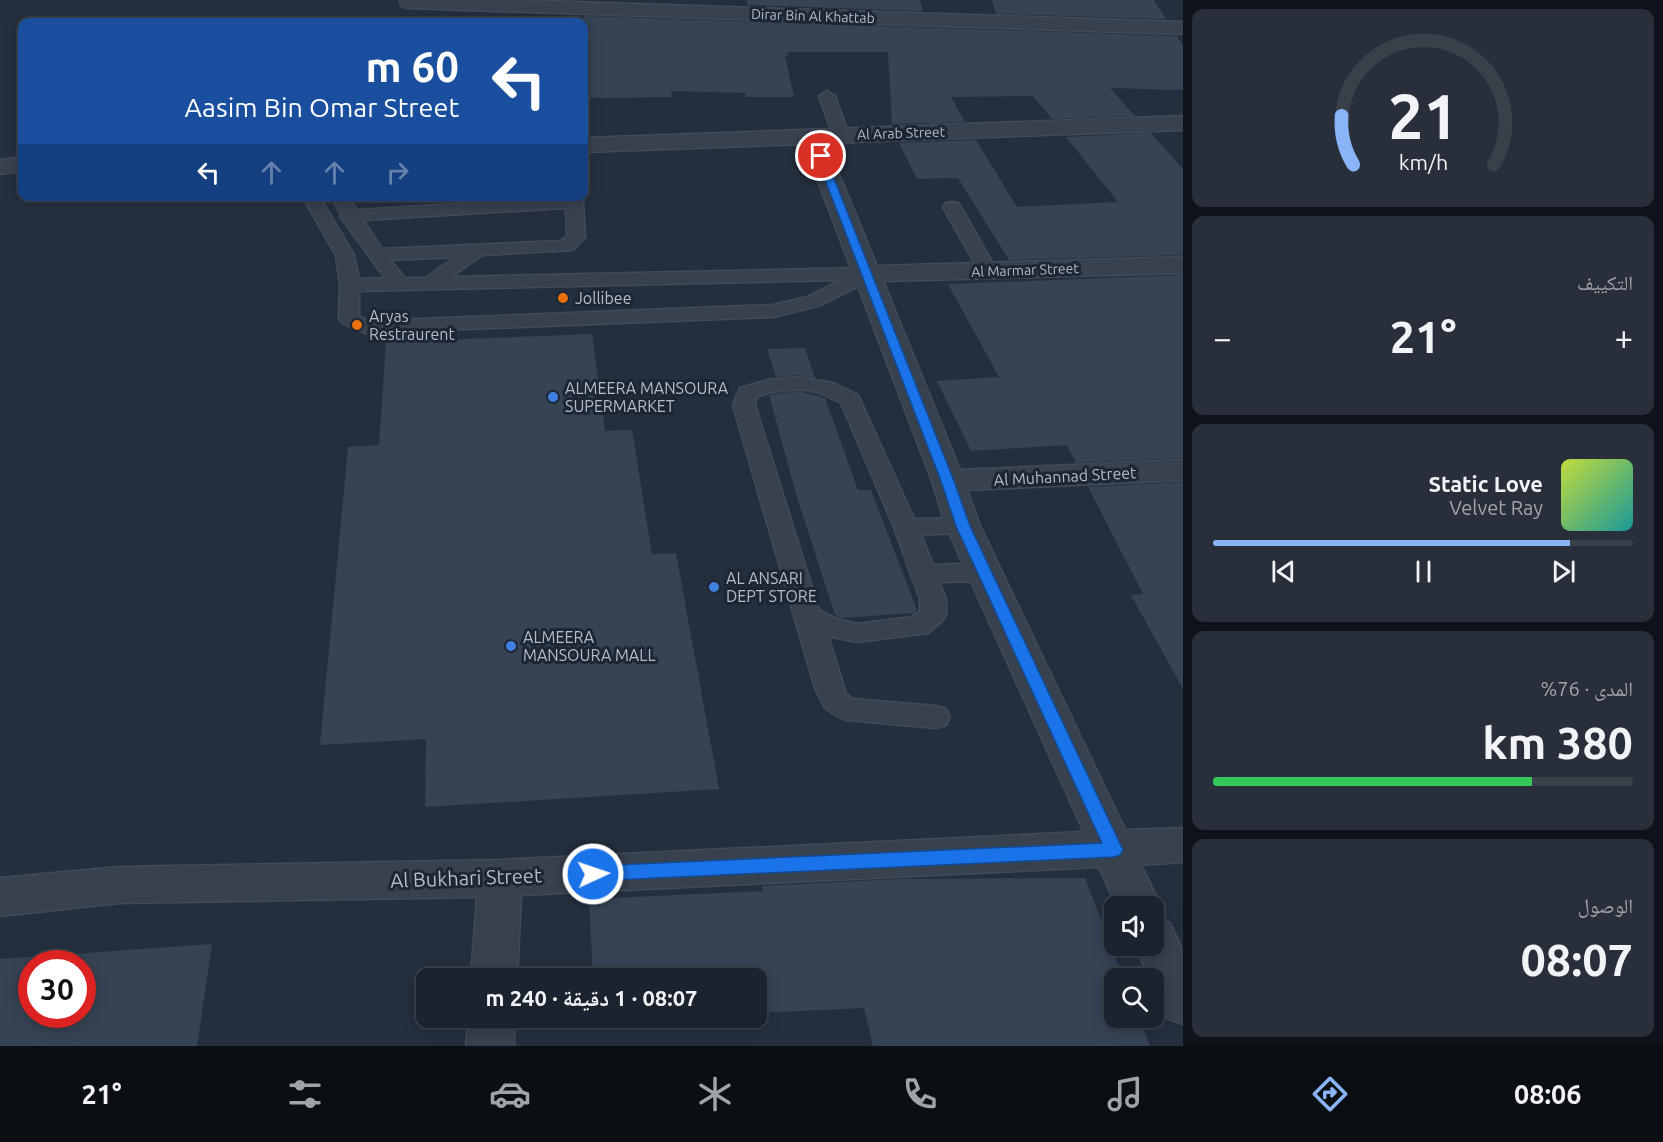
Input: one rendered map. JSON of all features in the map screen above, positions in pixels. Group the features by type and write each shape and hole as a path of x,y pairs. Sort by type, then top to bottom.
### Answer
{"street":[{"name":"Dirar Bin Al Khattab","path":"405,6 1183,28"},
{"name":"Al Arab Street","path":"588,145 1183,123"},
{"path":"827,136 868,274 948,481 963,526 1135,896"},
{"name":"Al Marmar Street","path":"868,274 1183,265"},
{"name":"Al Muhannad Street","path":"948,481 1183,470"},
{"name":"Al Bukhari Street","path":"0,897 119,885 500,878 1183,845"},
{"path":"495,968 500,878"},
{"path":"1162,956 1183,1003"},
{"path":"490,1046 491,1028"}],"lane":[{"path":"827,96 827,136"},
{"path":"313,201 345,255 349,279 349,319 355,324 366,327 443,326 773,311 814,301 868,274"},
{"path":"342,201 376,255 395,278"},
{"path":"349,216 548,201"},
{"path":"376,255 566,246 576,237 574,201"},
{"path":"952,207 988,271"},
{"path":"429,284 477,250"},
{"path":"349,279 395,278 429,284 868,274"},
{"path":"809,616 830,627 857,633 919,626 933,615 933,599 906,527 850,400 821,385 798,382 768,386 748,393 744,405 829,688 835,701 847,709 936,717"},
{"path":"906,527 963,526"},
{"path":"923,574 985,572"}],"building":[{"path":"747,0 920,0 923,11 747,5"},
{"path":"992,0 1154,0 1166,19 996,14"},
{"path":"584,16 1177,36 1183,46 1183,90 1110,88 1135,116 1052,119 1033,96 951,97 965,122 892,124 888,52 787,52 788,56 785,56 794,97 746,97 745,93 671,91 672,97 588,98 588,18"},
{"path":"1151,133 1183,169 1183,255 1009,260 958,178 917,179 899,143 976,140 1017,207 1118,202 1066,137"},
{"path":"1183,275 1183,458 1076,463 1067,445 971,451 937,381 999,377 948,284"},
{"name":"ALMEERA MANSOURA MALL","path":"592,334 605,431 632,430 652,554 676,553 719,789 425,807 426,739 320,745 348,447 379,445 386,342"},
{"path":"805,348 815,378 798,375 776,377 767,349"},
{"path":"798,391 825,398 858,490 871,490 917,610 914,613 841,618 835,615 796,494 769,395"},
{"path":"1183,482 1183,689 1131,595 1143,594 1088,487"},
{"path":"1085,878 1104,928 1104,956 1115,956 1119,968 1104,968 1104,1028 1143,1028 1150,1046 873,1046 864,1008 767,1012 767,968 592,968 589,899 763,891 762,886 899,879"},
{"path":"212,944 197,1046 0,1046 0,959 18,958 18,1028 96,1028 96,952"}],"place":[{"name":"Jollibee","path":"563,298"},
{"name":"Aryas Restraurent","path":"357,325"},
{"name":"ALMEERA MANSOURA SUPERMARKET","path":"553,397"},
{"name":"AL ANSARI DEPT STORE","path":"714,587"},
{"name":"ALMEERA MANSOURA MALL","path":"511,646"}],"route":[{"path":"593,874 1114,850 963,526 948,481 821,156"}]}
